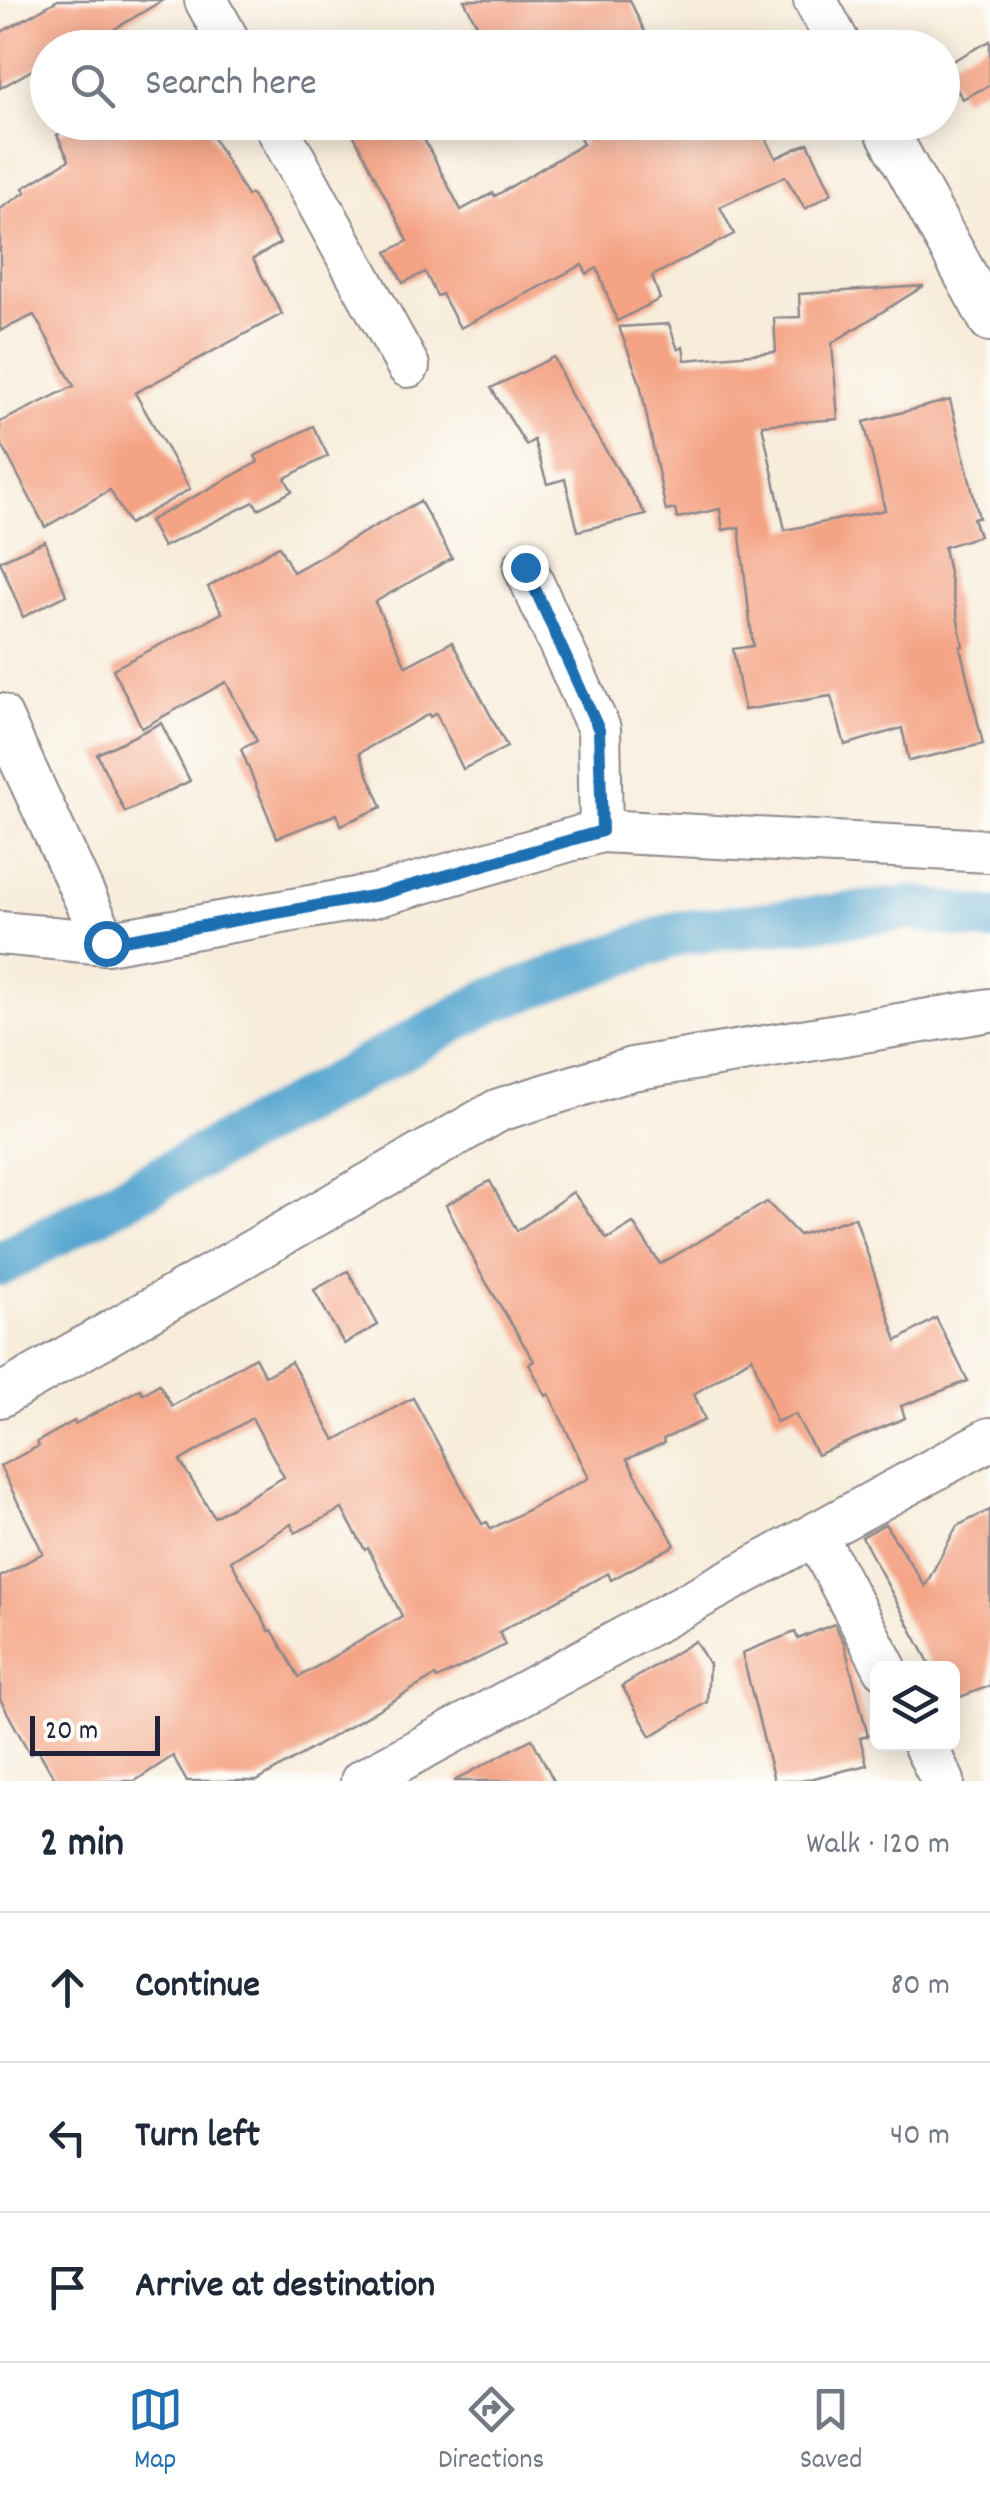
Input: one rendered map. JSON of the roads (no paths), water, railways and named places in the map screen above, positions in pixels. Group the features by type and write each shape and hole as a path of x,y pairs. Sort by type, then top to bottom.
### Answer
{"street":[{"path":"206,0 222,30"},
{"path":"815,0 831,30"},
{"path":"284,140 408,366"},
{"path":"892,140 990,320"},
{"path":"525,567 599,730 602,831"},
{"path":"0,715 106,943"},
{"path":"0,933 106,943 378,895 602,831 990,851"},
{"path":"0,1396 499,1110 632,1069 990,1010"},
{"path":"362,1781 990,1439"},
{"path":"815,1534 881,1661"},
{"path":"928,1751 943,1781"}],"waterway":[{"path":"0,1264 488,1002 679,933 911,908 990,920"}]}
